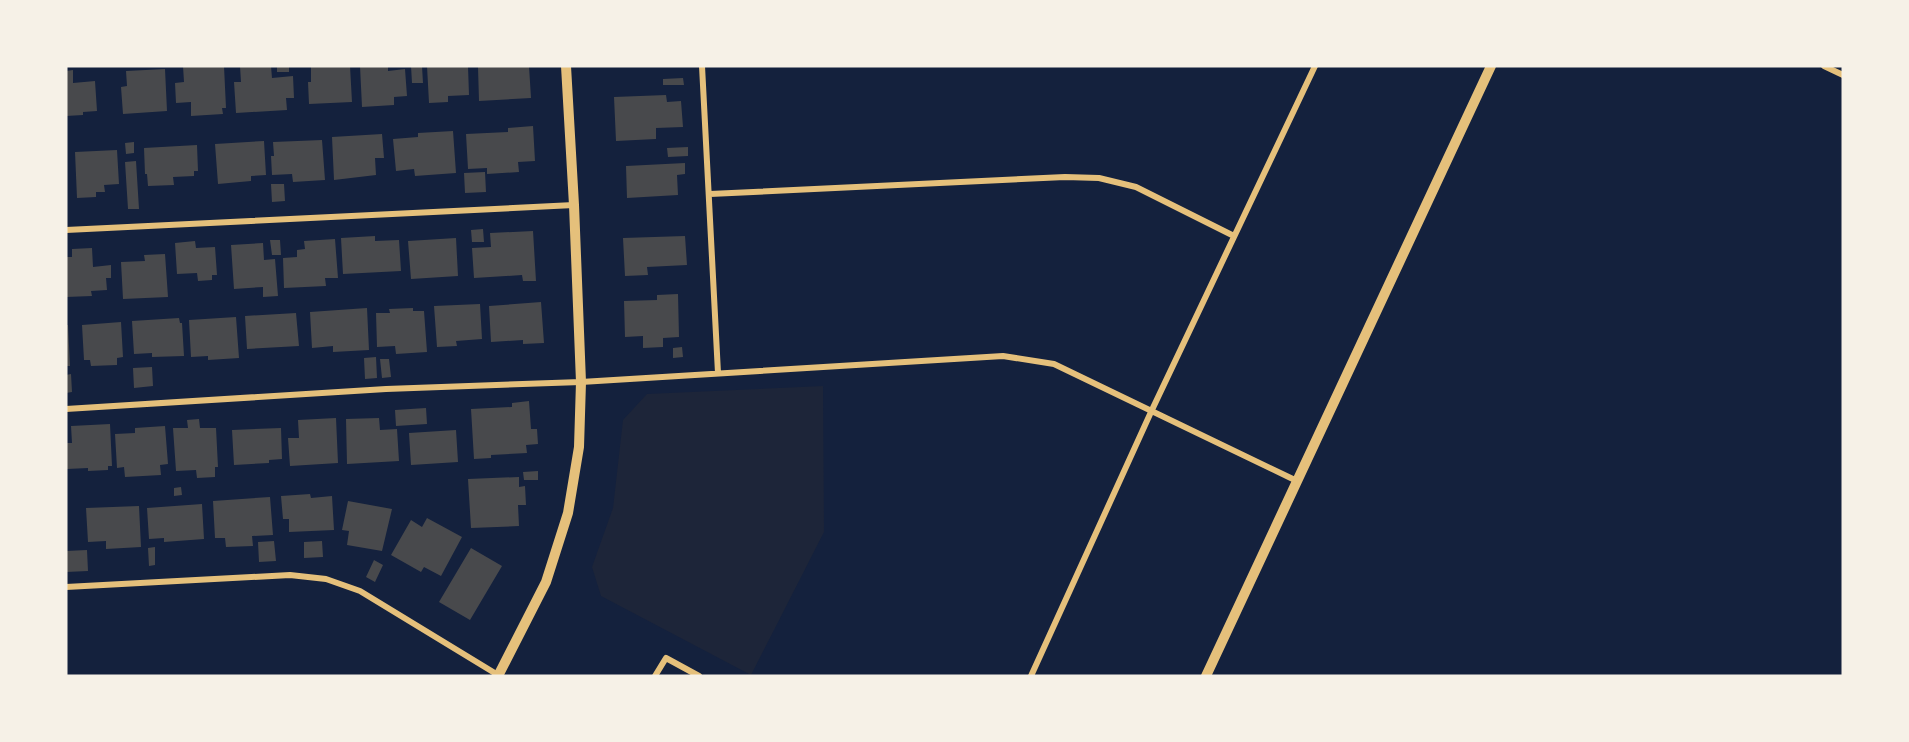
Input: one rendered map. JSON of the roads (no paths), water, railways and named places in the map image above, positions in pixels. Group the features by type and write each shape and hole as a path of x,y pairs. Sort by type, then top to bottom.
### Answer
{"street":[{"path":"66,587 290,575 326,579 360,591 498,676 546,582 568,513 579,447 581,382 566,66"},
{"path":"702,66 718,373"},
{"path":"1031,676 1151,412 1315,66"},
{"path":"1206,676 1491,66"},
{"path":"1824,66 1843,75"},
{"path":"710,194 1065,177 1099,178 1136,187 1234,236"},
{"path":"66,230 574,205"},
{"path":"66,409 386,389 581,382 1003,356 1054,364 1297,481"},
{"path":"655,676 666,658 699,676"}]}
